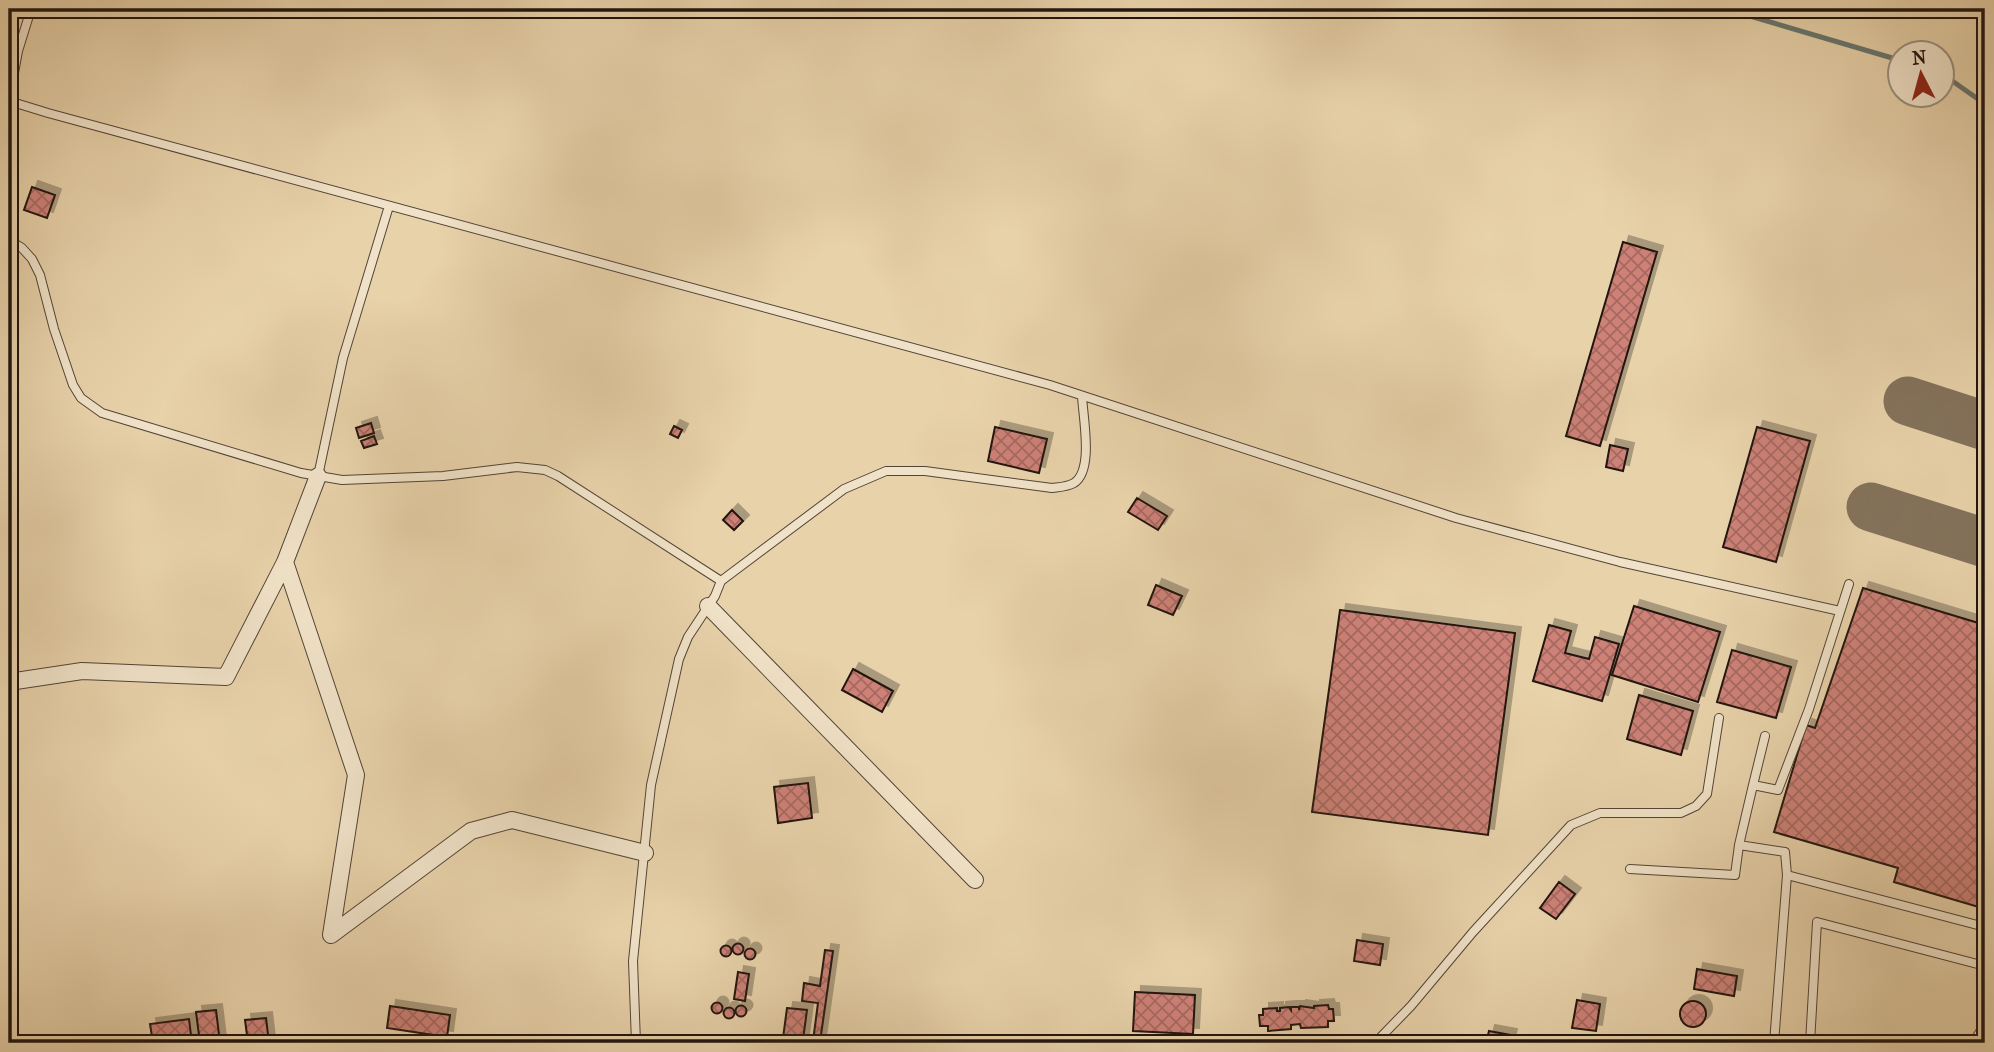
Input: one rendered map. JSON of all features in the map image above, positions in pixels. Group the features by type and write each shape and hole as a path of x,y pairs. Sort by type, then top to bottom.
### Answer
{"street":[{"path":"9,682 82,671 226,677 285,562 317,476"},
{"path":"285,562 356,775 331,934 471,831 512,820 645,853"},
{"path":"708,606 975,880"}],"lane":[{"path":"31,9 18,51 9,100 1037,382 1456,518 1620,562 1840,611"},
{"path":"317,476 344,358 389,206"},
{"path":"9,240 22,248 32,259 40,275 54,329 74,385 81,398 102,413 301,473 342,480 443,476 517,467 545,470 722,581"},
{"path":"636,1043 633,961 650,785 678,659 722,581 844,489 887,471 925,471 1052,488 1066,487 1081,476 1086,459 1082,396"},
{"path":"1753,785 1777,790 1809,709 1849,584"},
{"path":"1375,1043 1572,825 1600,813 1681,813 1696,806 1707,794 1719,718"},
{"path":"1630,869 1735,875 1739,845 1765,736"},
{"path":"1739,845 1785,852 1787,875 1774,1043"},
{"path":"1787,875 1985,927"},
{"path":"1811,1043 1817,922 1985,966"},
{"path":"1973,1043 1985,1024"}],"building":[{"path":"32,187 55,195 47,218 24,210"},
{"path":"1623,242 1657,252 1600,446 1566,436"},
{"path":"371,423 374,433 359,438 356,428"},
{"path":"674,426 682,430 678,438 670,434"},
{"path":"995,427 1047,439 1039,473 988,461"},
{"path":"1757,427 1810,441 1776,562 1723,547"},
{"path":"374,436 377,444 364,448 361,441"},
{"path":"1610,445 1628,449 1623,471 1606,467"},
{"path":"1137,498 1167,516 1158,530 1128,512"},
{"path":"732,510 743,521 734,530 723,520"},
{"path":"1156,585 1182,596 1173,615 1148,605"},
{"path":"1863,588 1985,625 1985,897 1982,908 1894,882 1898,868 1774,832 1806,725 1815,728"},
{"path":"1634,606 1720,632 1698,702 1612,675"},
{"path":"1340,610 1515,633 1488,835 1312,812"},
{"path":"1549,625 1571,631 1565,653 1589,659 1595,637 1619,644 1602,701 1533,681"},
{"path":"1732,650 1791,667 1776,718 1717,702"},
{"path":"853,669 893,691 882,712 842,690"},
{"path":"1639,695 1693,711 1681,755 1627,739"},
{"path":"808,783 812,818 778,823 774,787"},
{"path":"1559,882 1575,894 1556,919 1540,908"},
{"path":"1357,940 1383,944 1380,965 1354,961"},
{"path":"738,943 744,949 738,955 732,949"},
{"path":"726,945 732,951 726,957 720,951"},
{"path":"750,948 756,954 750,960 744,954"},
{"path":"825,950 833,951 820,1042 813,1041 818,1003 802,1001 804,983 820,986"},
{"path":"1697,969 1737,976 1734,996 1694,989"},
{"path":"738,972 749,974 745,1001 734,999"},
{"path":"1135,992 1195,995 1193,1034 1133,1031"},
{"path":"1577,1000 1600,1004 1596,1031 1572,1028"},
{"path":"1693,1001 1702,1005 1706,1014 1702,1023 1693,1027 1684,1023 1680,1014 1684,1005"},
{"path":"717,1002 723,1008 717,1014 711,1008"},
{"path":"741,1005 747,1011 741,1017 735,1011"},
{"path":"1328,1005 1329,1009 1333,1009 1334,1021 1328,1021 1328,1027 1301,1028 1300,1024 1291,1025 1291,1029 1268,1031 1268,1026 1260,1026 1259,1015 1263,1015 1263,1009 1277,1008 1277,1011 1280,1011 1280,1008 1289,1007 1291,1010 1291,1007 1299,1007 1299,1010 1300,1006 1314,1008"},
{"path":"390,1006 450,1015 447,1037 387,1028"},
{"path":"729,1007 735,1013 729,1019 723,1013"},
{"path":"787,1008 807,1010 803,1040 783,1038"},
{"path":"216,1010 220,1043 200,1043 196,1012"},
{"path":"266,1018 269,1043 248,1043 245,1020"},
{"path":"189,1019 192,1043 153,1043 150,1024"},
{"path":"1489,1031 1511,1035 1509,1043 1486,1043"}],"waterway":[{"path":"1726,9 1885,56"},
{"path":"1955,83 1985,104"}],"taxiway":[{"path":"1908,401 1985,426"},
{"path":"1871,507 1985,543"}]}
